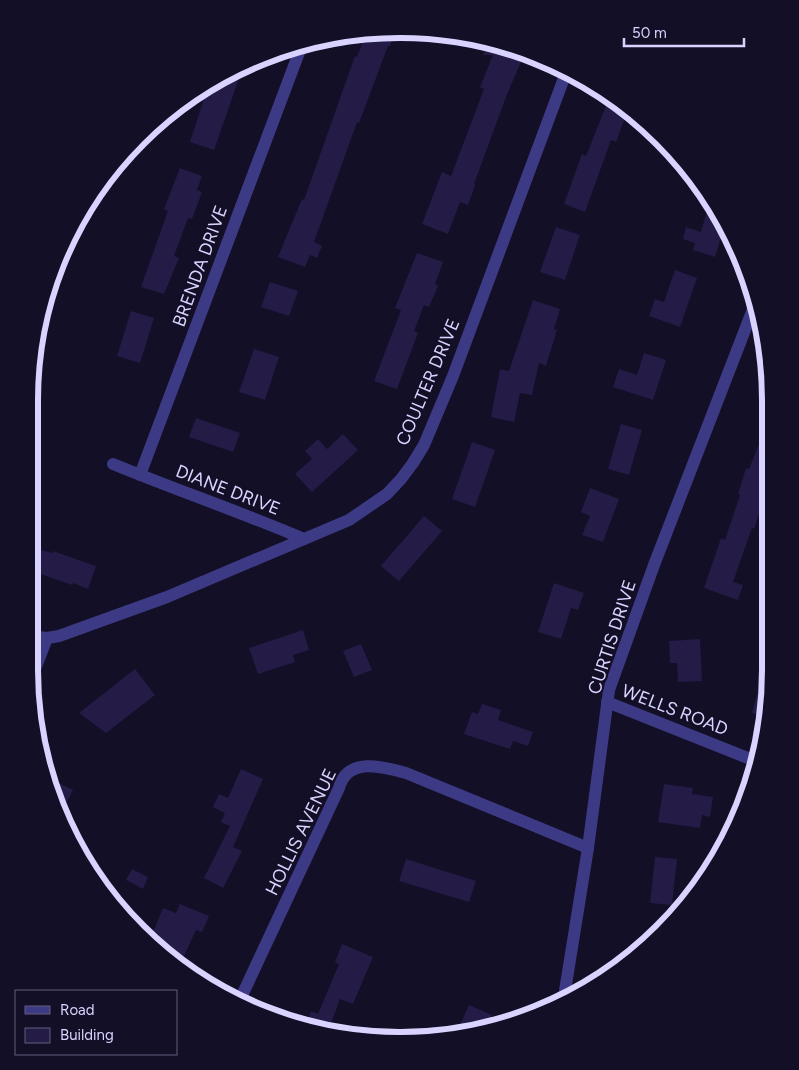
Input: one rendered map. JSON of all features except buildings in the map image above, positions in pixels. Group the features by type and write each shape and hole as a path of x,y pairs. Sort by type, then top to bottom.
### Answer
{"street":[{"name":"BRENDA DRIVE","path":"140,475 299,52"},
{"name":"COULTER DRIVE","path":"47,638 59,636 167,597 349,520 387,494 414,463 424,445 453,376 564,77"},
{"name":"CURTIS DRIVE","path":"565,992 588,848 609,690 654,565 751,314"},
{"path":"113,464 140,475"},
{"name":"DIANE DRIVE","path":"140,475 304,539"},
{"path":"38,637 47,638 38,661"},
{"name":"WELLS ROAD","path":"607,702 750,759"},
{"name":"HOLLIS AVENUE","path":"242,996 341,781 344,775 354,768 378,767 406,773 588,848"}]}
